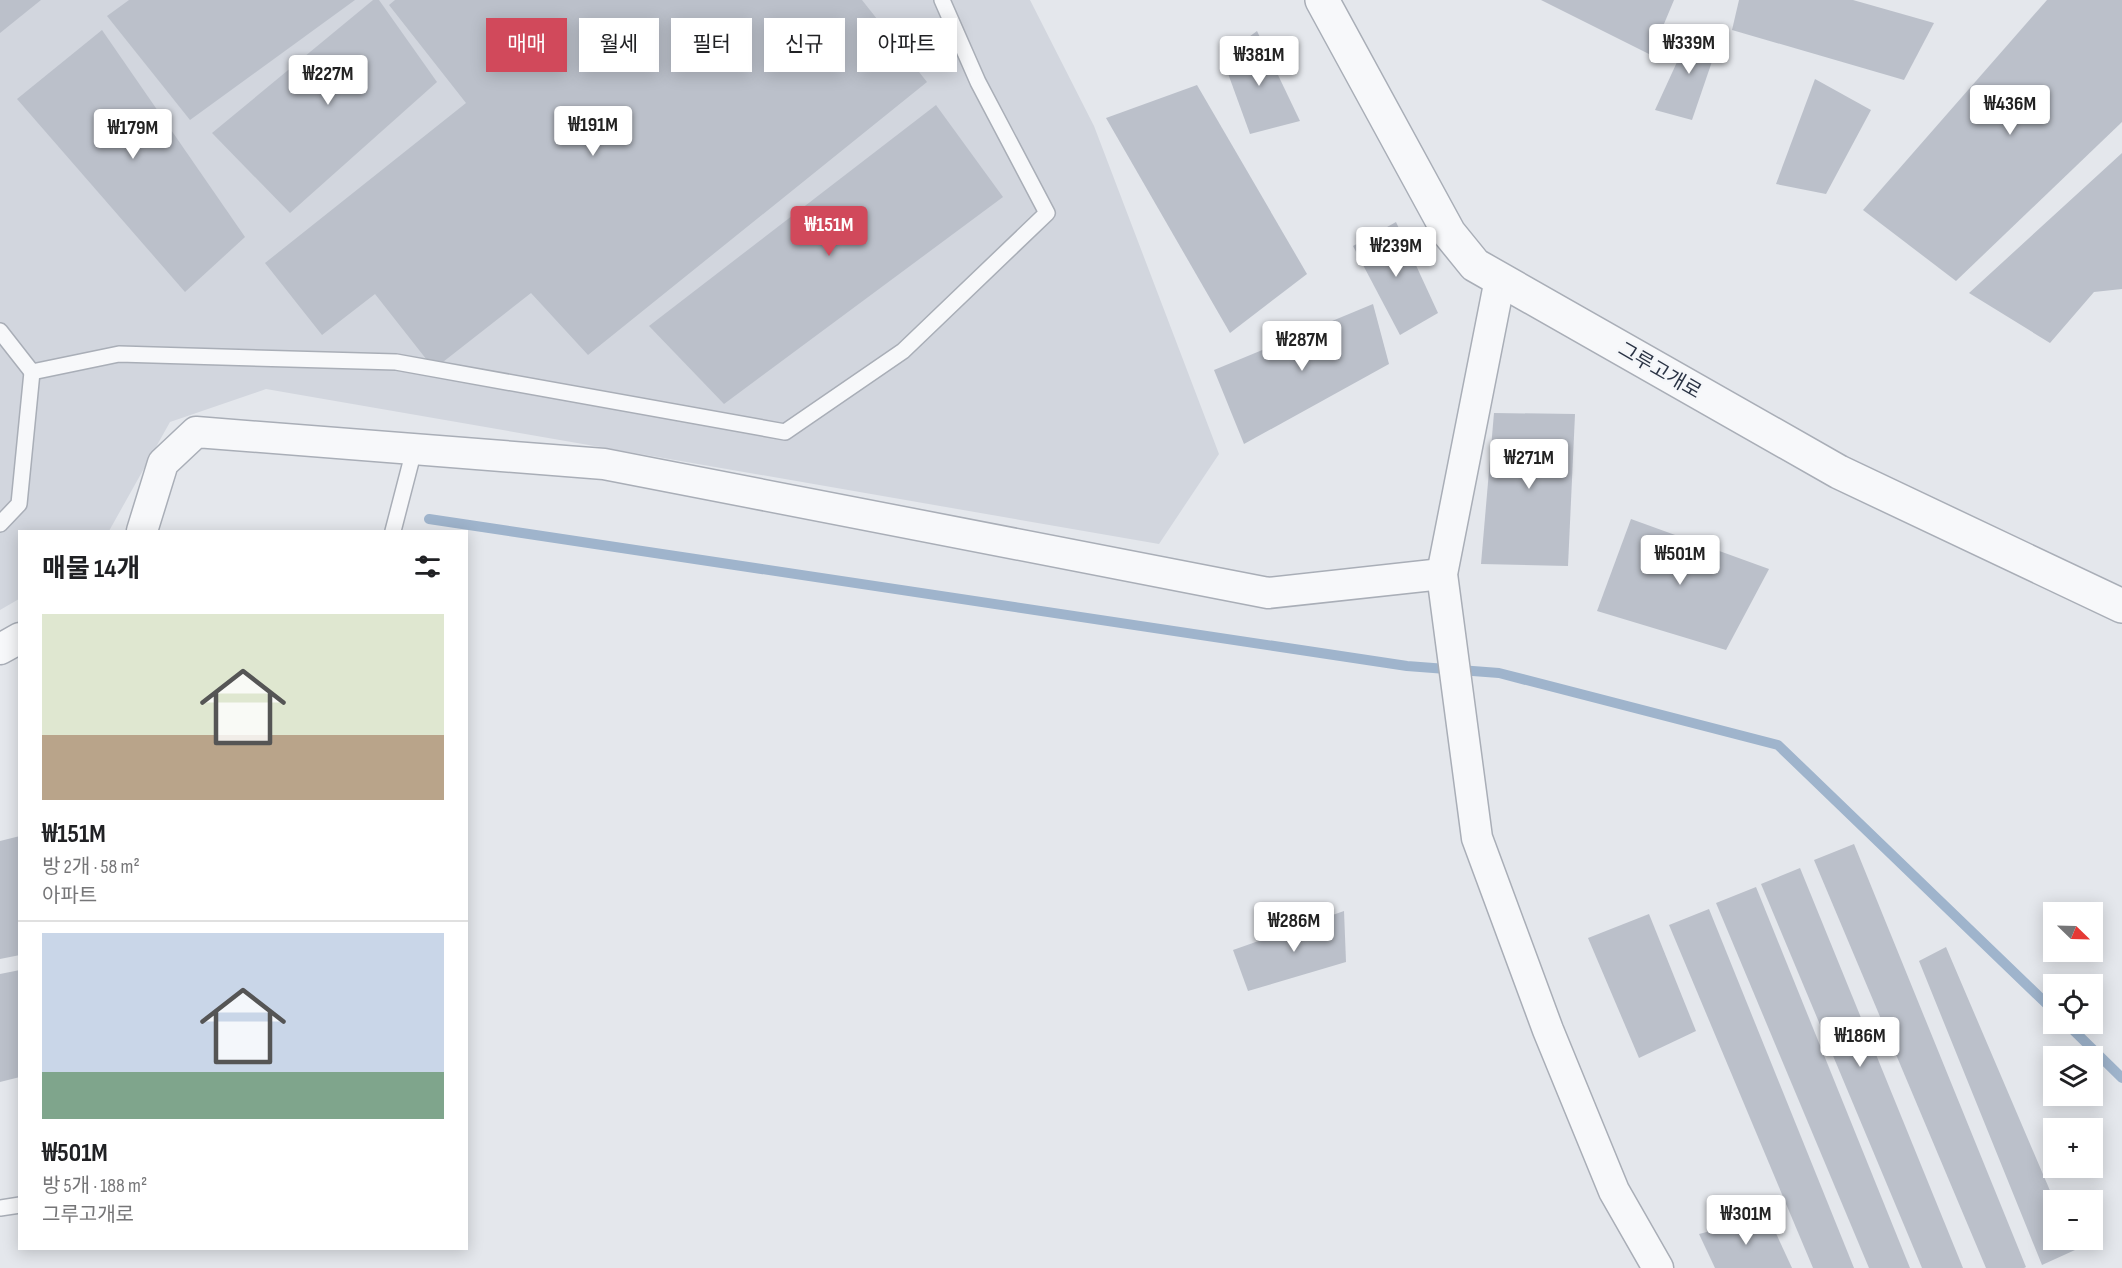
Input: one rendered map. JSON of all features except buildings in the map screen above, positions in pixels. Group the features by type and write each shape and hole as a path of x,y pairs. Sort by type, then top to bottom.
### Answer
{"street":[{"name":"그루고개로","path":"1322,0 1449,232 1475,265 1839,472 2122,606"},
{"path":"1500,279 1442,574 1477,838 1548,1030 1614,1191 1658,1268"},
{"path":"142,530 163,464 196,432 604,464 1268,593 1442,574"},
{"path":"0,648 18,639"}],"lane":[{"path":"32,372 119,354 396,362 786,432 903,351 1047,213 978,82 942,0"},
{"path":"0,330 32,372 19,504 0,524"},
{"path":"393,530 414,450"},
{"path":"0,1208 18,1205"}],"shaded area":[{"path":"0,0 1030,0 1094,126 1219,454 1159,544 266,389 170,422 110,530 18,530 18,600 0,610"}],"waterway":[{"path":"429,519 1407,666 1499,673 1778,745 2043,1000"},
{"path":"2077,1034 2122,1078"}]}
